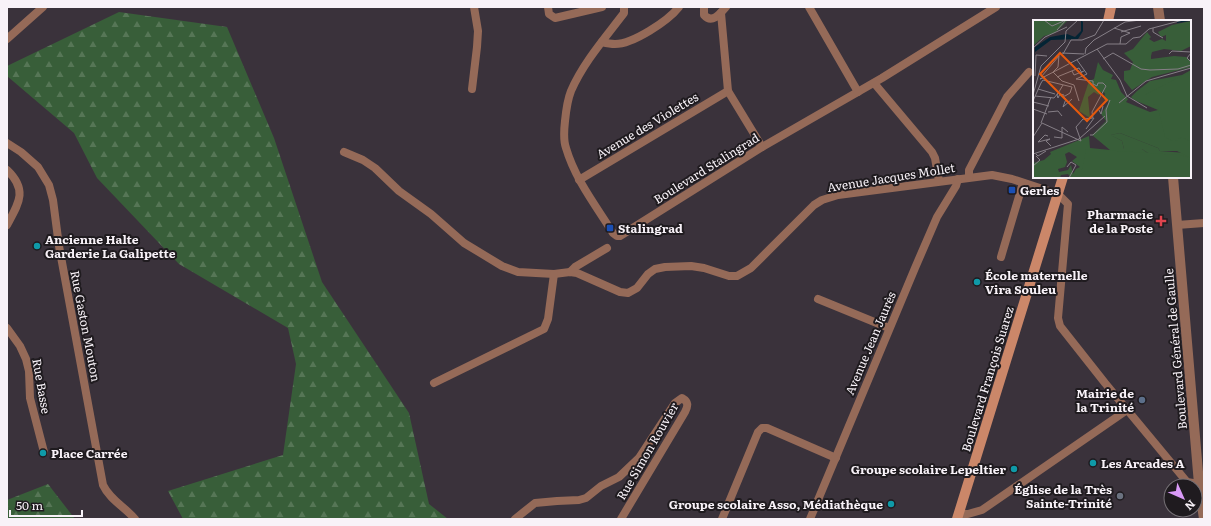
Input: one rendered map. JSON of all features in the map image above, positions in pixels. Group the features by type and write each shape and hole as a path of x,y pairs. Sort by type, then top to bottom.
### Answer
{"main road":[{"path":"1109,20 1111,7"},
{"path":"1109,20 1117,7"},
{"name":"Boulevard François Suarez","path":"958,516 1063,178"}],"street":[{"path":"7,39 43,7"},
{"path":"472,89 478,31 474,7"},
{"path":"548,7 549,14 555,18 602,7"},
{"name":"Boulevard Stalingrad","path":"624,7 624,14 586,63 570,92 565,127 566,147 579,180 613,233 617,236 620,236 762,147 874,83 996,7"},
{"path":"602,42 616,44 645,33 661,24 674,14 679,7"},
{"path":"704,7 704,15 707,18 715,18 723,10"},
{"path":"808,7 858,92"},
{"path":"1158,7 1160,20"},
{"path":"723,10 728,90 762,147"},
{"path":"970,177 969,170 1007,97 1029,72"},
{"path":"874,83 932,152 935,158 939,181"},
{"name":"Avenue des Violettes","path":"579,180 728,90"},
{"name":"Rue Gaston Mouton","path":"7,143 21,152 38,167 49,185 53,200 59,246 103,485 106,492 135,519"},
{"name":"Avenue Jacques Mollet","path":"344,152 368,163 399,191 431,214 464,243 506,268 523,273 577,273 620,292 628,293 637,288 648,274 665,267 692,266 704,268 729,276 737,276 751,268 808,210 822,200 838,196 939,181 992,175 1002,176 1058,194"},
{"path":"7,170 19,186 20,193 19,202 7,225"},
{"name":"Boulevard Général de Gaulle","path":"1173,178 1198,478"},
{"name":"Avenue Jean Jaurès","path":"810,519 889,328 937,217 956,186 958,179"},
{"path":"1001,257 1023,183"},
{"path":"1058,194 1068,204 1058,318 1060,326 1184,478"},
{"path":"1177,225 1204,223"},
{"path":"570,272 575,267 607,248"},
{"path":"434,384 544,329 548,319 554,274"},
{"path":"818,299 889,328"},
{"name":"Rue Basse","path":"7,328 20,346 26,358 29,371 30,398 44,452"},
{"name":"Rue Simon Rouvier","path":"515,519 535,503 579,500 586,498 601,486 619,477 639,458 675,403 682,398 687,402 688,406 685,412 621,519"},
{"path":"958,516 982,510 1127,410"},
{"path":"722,519 758,432 762,428 766,428 836,458"}],"green space":[{"path":"119,12 227,27 274,138 322,282 409,413 429,504 448,519 183,519 168,491 283,455 296,364 288,328 179,264 97,178 74,133 7,76 7,66"},
{"path":"48,484 75,519 7,519 7,500"}],"place":[{"name":"Gerles","path":"1012,190"},
{"name":"Pharmacie de la Poste","path":"1161,221"},
{"name":"Stalingrad","path":"610,228"},
{"name":"Ancienne Halte Garderie La Galipette","path":"37,246"},
{"name":"École maternelle Vira Souleu","path":"977,282"},
{"name":"Mairie de la Trinité","path":"1142,400"},
{"name":"Place Carrée","path":"43,453"},
{"name":"Les Arcades A","path":"1093,463"},
{"name":"Groupe scolaire Lepeltier","path":"1014,469"},
{"name":"Église de la Très Sainte-Trinité","path":"1120,496"},
{"name":"Groupe scolaire Asso, Médiathèque","path":"891,504"}]}
